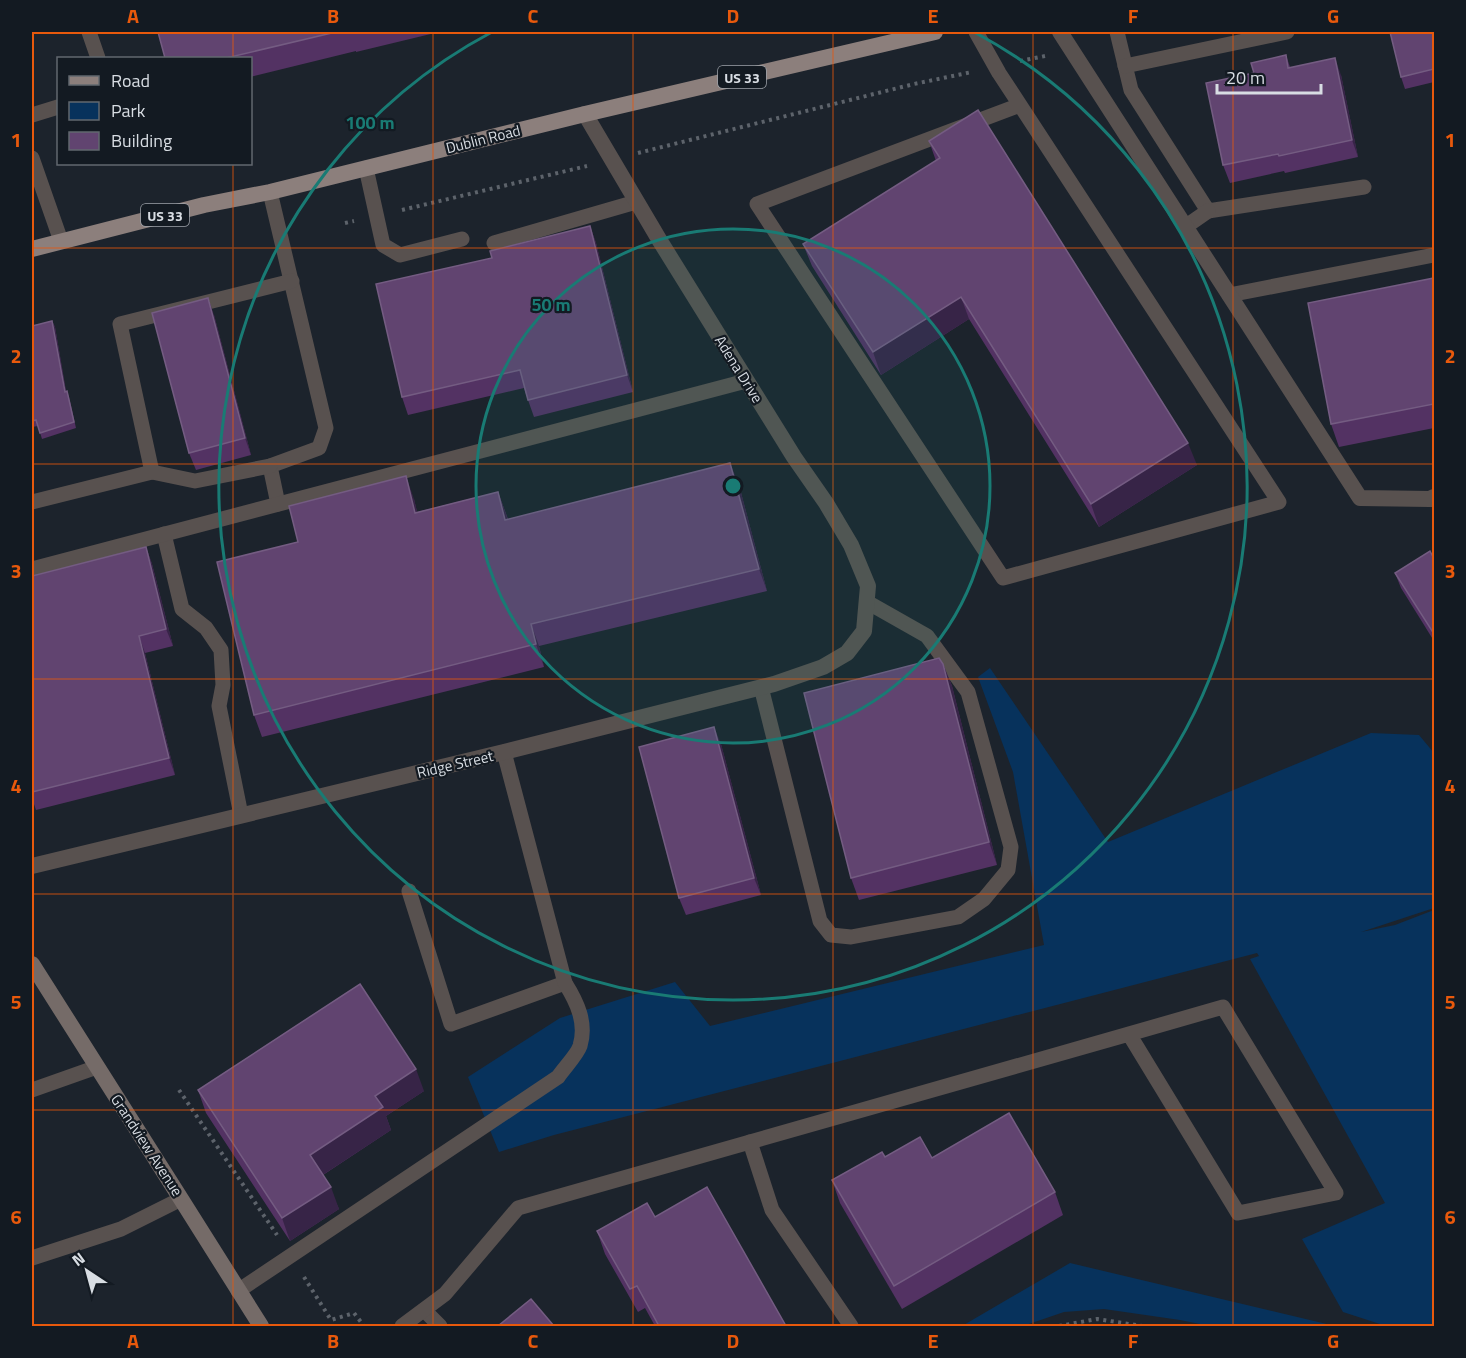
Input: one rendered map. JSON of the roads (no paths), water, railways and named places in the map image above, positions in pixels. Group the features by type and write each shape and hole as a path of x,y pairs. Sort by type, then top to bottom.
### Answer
{"main road":[{"name":"Dublin Road","path":"32,249 204,205 270,192 902,36 935,32"},
{"name":"Grandview Avenue","path":"32,964 261,1326"}],"street":[{"path":"1060,32 1360,498 1430,499 1434,497"},
{"name":"Adena Drive","path":"585,114 746,381 851,545 868,586 864,631"},
{"name":"Ridge Street","path":"32,866 774,684 823,667 847,652 864,631"}],"lane":[{"path":"89,32 98,57"},
{"path":"976,32 1020,105 1279,502 1003,578 757,204 1020,105"},
{"path":"1117,32 1131,90 1208,212"},
{"path":"1125,66 1287,32"},
{"path":"32,115 57,107"},
{"path":"32,158 61,241"},
{"path":"366,168 382,245 400,255 462,239"},
{"path":"1185,227 1208,212 1365,187"},
{"path":"32,502 152,472 195,482 270,466 319,448 326,428 270,192"},
{"path":"494,243 636,202"},
{"path":"1229,295 1434,255"},
{"path":"152,472 120,324 292,281"},
{"path":"32,569 746,381"},
{"path":"270,466 278,504"},
{"path":"164,534 182,609 206,628 220,650 223,686 219,706 241,815"},
{"path":"761,687 820,921 831,934 850,937 958,917 984,899 1008,870 1011,847 968,692 927,636 867,602"},
{"path":"238,1291 558,1077 580,1047 583,1025 576,1000 565,983 504,752"},
{"path":"409,891 451,1024 565,983"},
{"path":"402,1326 445,1294 518,1208 1223,1007 1336,1193 1238,1213 1129,1034"},
{"path":"32,1090 97,1066"},
{"path":"750,1142 772,1210 851,1326"},
{"path":"32,1258 121,1229 181,1198"},
{"path":"424,1310 440,1326"}]}
